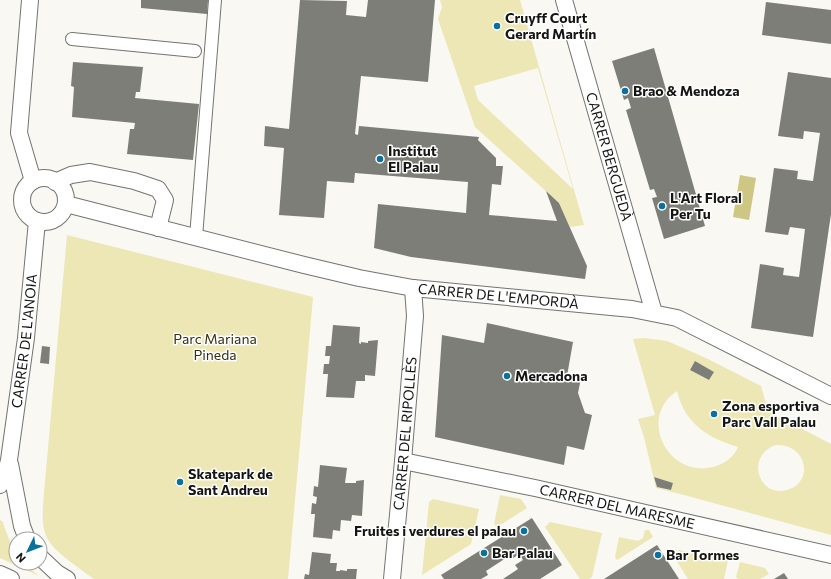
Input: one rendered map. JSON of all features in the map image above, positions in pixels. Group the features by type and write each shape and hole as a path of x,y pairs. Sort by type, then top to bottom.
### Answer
{"street":[{"path":"30,0 19,133 33,181"},
{"path":"196,237 215,0"},
{"name":"CARRER BERGUEDÀ","path":"564,0 654,313"},
{"path":"72,39 196,51"},
{"path":"55,182 71,175 90,172 134,181 158,189 165,200 158,228"},
{"path":"39,178 51,179 55,182 63,189 66,198 66,204 59,217 45,222 37,221 30,217 26,212 22,201 24,190 33,181 39,178"},
{"name":"CARRER DE L'EMPORDÀ","path":"66,204 359,278 413,288 632,309 678,318 830,394"},
{"name":"CARRER DE L'ANOIA","path":"0,485 5,478 9,460 26,338 37,221"},
{"name":"CARRER DEL RIPOLLÈS","path":"392,579 414,316 413,288"},
{"name":"CARRER DE L'ANOIA","path":"9,460 24,531"},
{"name":"CARRER DEL MARESME","path":"403,461 535,488 831,555"},
{"path":"48,565 57,573 67,579"},
{"path":"0,574 11,579"}],"green space":[{"path":"440,0 520,0 584,225 570,227 559,203 475,127 438,19 442,7","holes":["538,68 573,189 478,100 474,86"]},
{"name":"Parc Mariana Pineda","path":"67,235 313,297 288,579 94,579 63,556 49,541 48,531 44,531 43,524 43,505"},
{"path":"644,338 667,341 706,358 761,386 768,411 831,444 831,535 656,488 644,437 638,419 655,415 633,339","holes":["695,361 714,372 709,380 690,370","677,391 681,403 692,421 708,434 738,447 735,453 722,464 702,468 686,465 674,457 664,446 659,432 659,417 665,403","776,445 787,446 801,457 804,464 804,472 801,480 796,486 787,490 777,491 769,488 763,482 759,474 758,466 761,457 766,450","654,477 673,483 671,490 657,487"]},
{"path":"500,495 521,499 527,508 497,527 494,524"},
{"path":"433,499 479,509 471,544 422,575 429,502"},
{"path":"0,520 3,522 8,537 8,562 0,558"},
{"path":"550,522 602,533 592,577 589,579 580,579 545,527"},
{"path":"645,530 649,530 653,537 617,560 615,557 619,537 638,541 643,538"},
{"path":"679,550 728,560 724,579 688,579 673,555"},
{"path":"740,562 765,568 769,574 760,579 738,579 736,577"},
{"path":"28,571 33,571 39,576"}],"shaded area":[{"path":"740,175 756,178 749,220 733,217"}],"building":[{"path":"141,0 208,0 207,14 141,8"},
{"name":"Institut El Palau","path":"300,0 347,1 346,15 366,17 368,0 435,0 428,82 361,76 355,134 358,135 359,126 479,137 478,140 496,158 496,166 503,166 501,185 492,184 489,215 557,221 546,191 559,203 587,266 585,279 411,257 374,248 378,204 466,213 468,182 355,173 354,183 327,181 324,218 279,215 284,148 264,146 265,126 289,129"},
{"path":"766,2 831,10 831,44 762,35"},
{"path":"654,48 705,226 664,239 652,198 657,197 654,189 650,190 626,110 631,108 628,98 624,100 612,61"},
{"path":"73,62 143,67 140,92 136,92 135,98 199,104 193,160 127,154 130,129 134,129 135,123 72,117 74,87 71,86"},
{"path":"788,72 831,78 831,214 813,337 751,328 760,264 784,268 783,275 799,277 805,229 790,227 788,235 765,232 774,168 798,171 797,179 813,181 820,133 804,131 803,139 778,136"},
{"path":"487,323 573,342 567,376 581,378 578,393 585,413 592,415 584,450 567,446 564,465 435,437 442,335 484,343"},
{"path":"333,325 360,327 359,343 361,344 361,342 368,343 368,341 378,340 375,376 365,375 365,381 356,381 354,398 326,397 328,374 323,374 324,364 329,364 330,356 325,356 326,346 331,346"},
{"path":"42,346 50,347 49,364 40,363"},
{"path":"695,361 714,372 709,380 690,370"},
{"path":"320,465 347,468 345,483 356,483 356,481 364,480 362,516 352,515 351,521 341,520 340,531 333,530 332,539 313,537 315,514 311,514 312,503 316,504 317,497 313,496 314,486 318,487"},
{"path":"654,477 673,483 671,490 657,487"},
{"path":"532,518 562,565 540,579 503,579 518,569 515,565 523,560 519,554 512,559 509,556 486,571 488,575 481,579 444,579 441,575"},
{"path":"657,545 679,579 604,579"},
{"path":"312,552 331,554 330,563 337,563 336,571 357,569 356,579 304,579 305,574 309,575"},
{"path":"784,573 788,579 774,579"}],"place":[{"name":"Cruyff Court Gerard Martín","path":"497,26"},
{"name":"Brao & Mendoza","path":"625,91"},
{"name":"Institut El Palau","path":"380,159"},
{"name":"L'Art Floral Per Tu","path":"662,206"},
{"name":"Mercadona","path":"507,376"},
{"name":"Zona esportiva Parc Vall Palau","path":"714,414"},
{"name":"Skatepark de Sant Andreu","path":"180,482"},
{"name":"Fruites i verdures el palau","path":"524,531"},
{"name":"Bar Palau","path":"484,553"},
{"name":"Bar Tormes","path":"658,555"}]}
